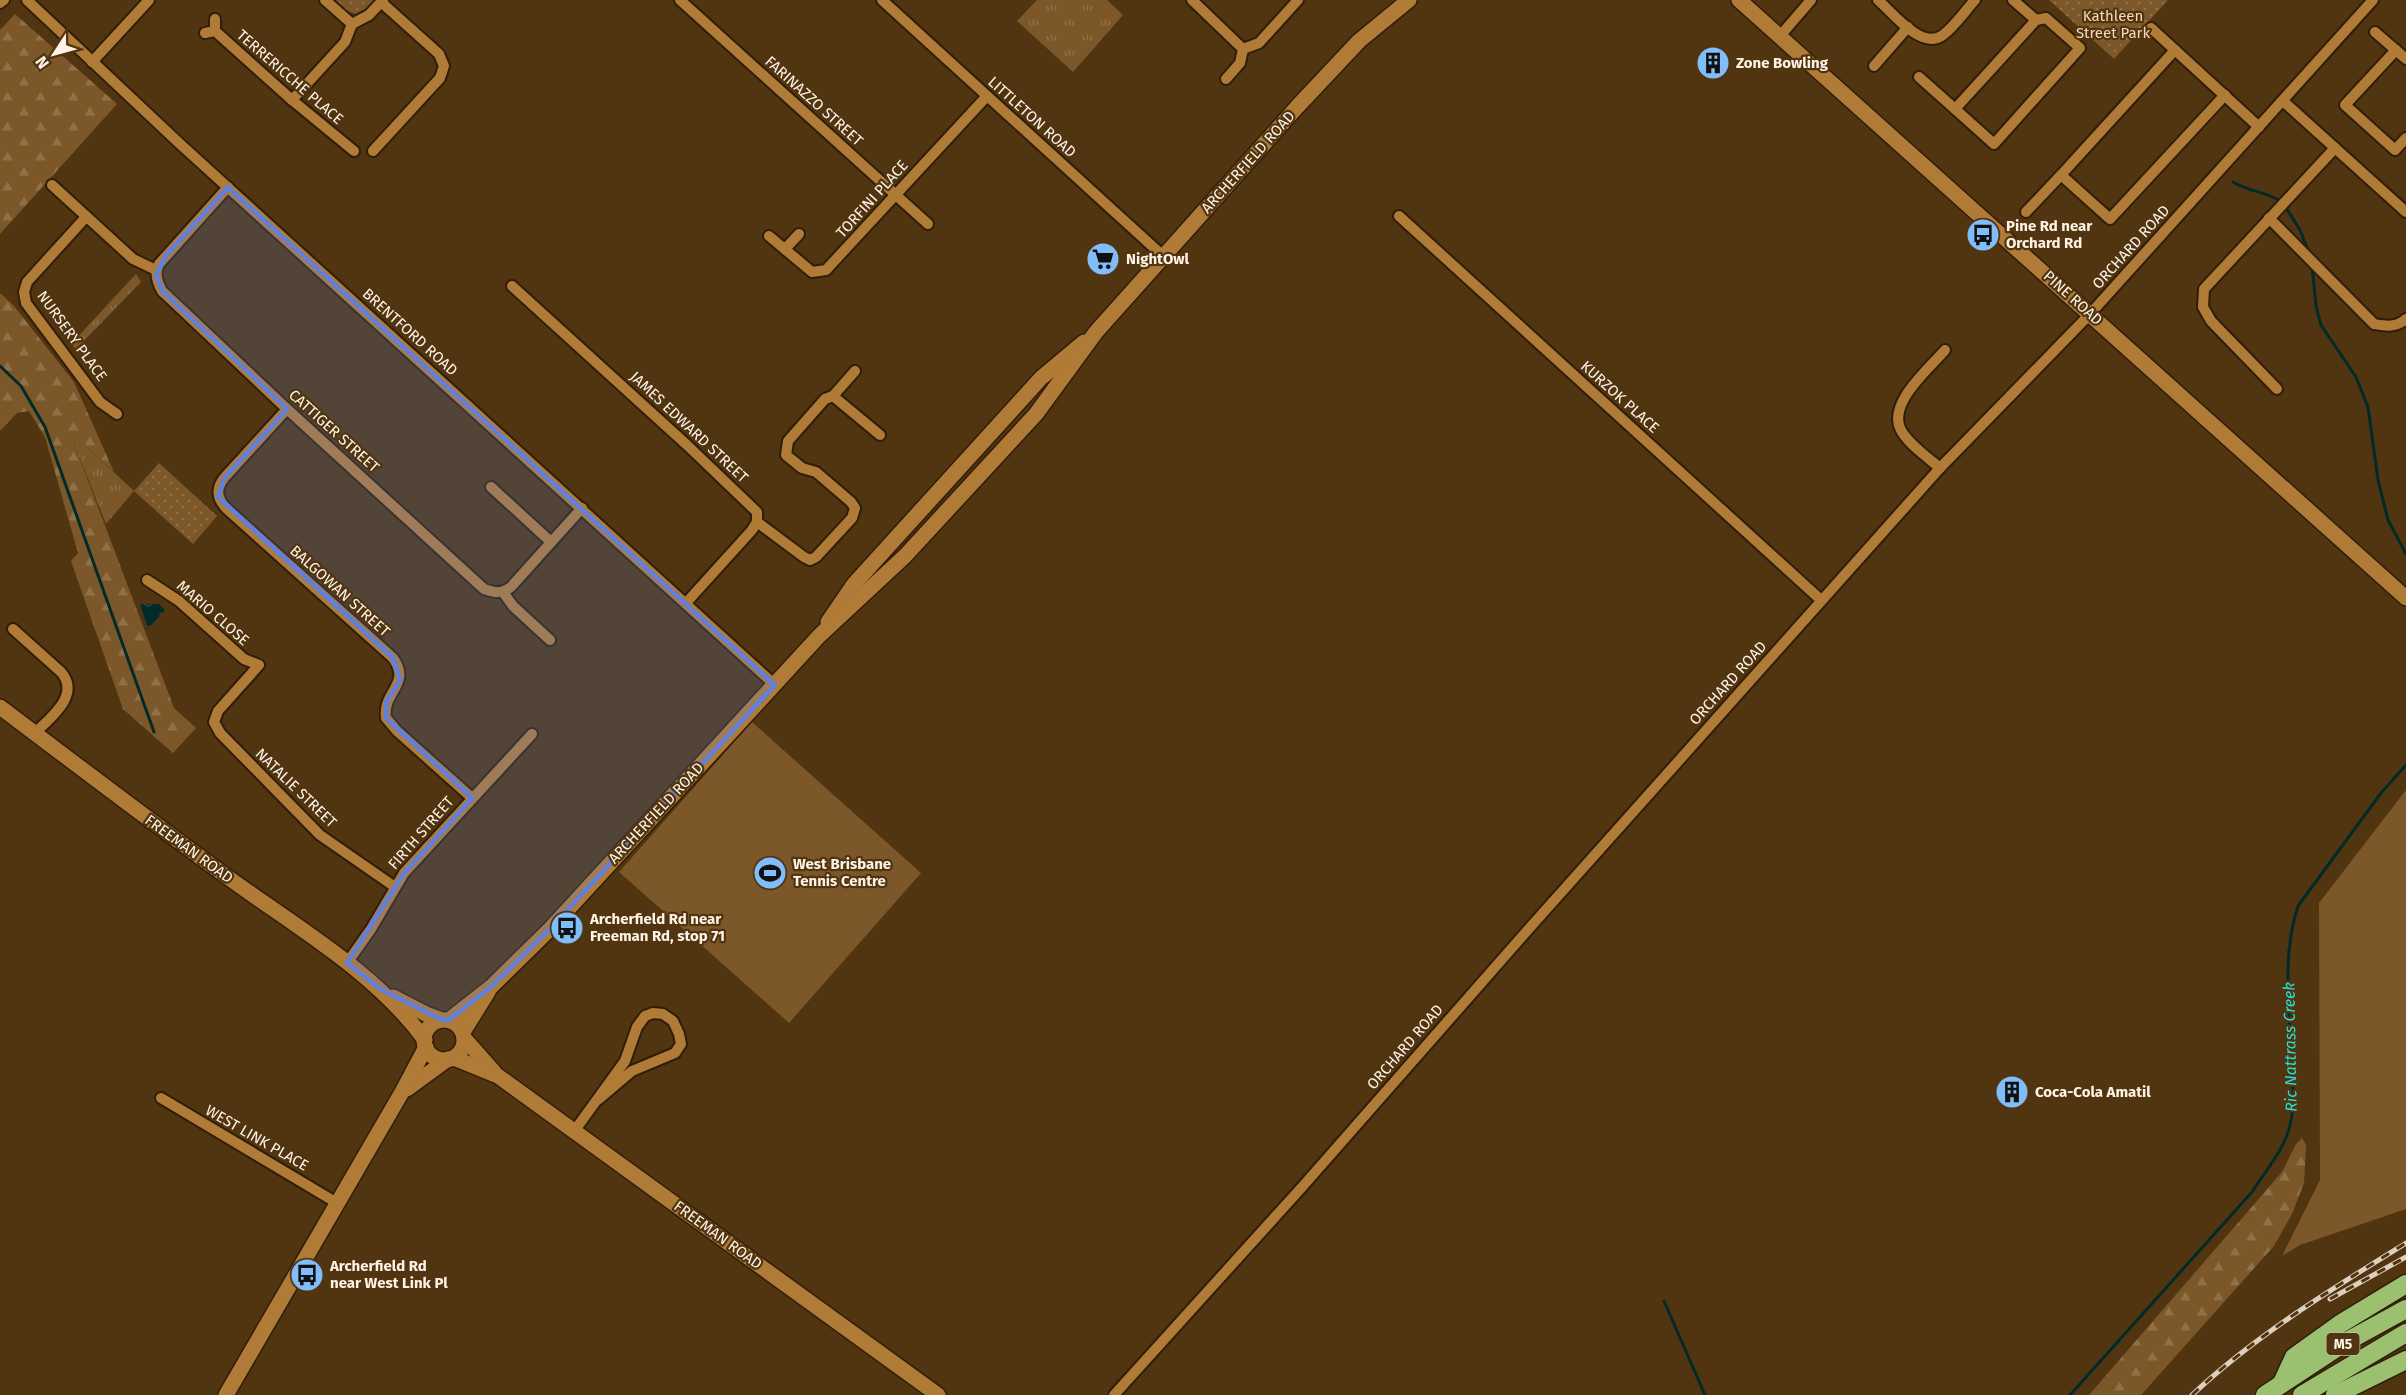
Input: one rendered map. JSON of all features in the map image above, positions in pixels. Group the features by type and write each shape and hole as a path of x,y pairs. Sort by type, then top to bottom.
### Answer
{"highway":[{"path":"2282,1383 2294,1357 2340,1324 2406,1284"},
{"name":"M5","path":"2265,1395 2344,1344 2406,1309"},
{"name":"M5","path":"2302,1395 2406,1334"},
{"path":"2335,1395 2406,1360"}],"street":[{"path":"0,3 4,0"},
{"name":"BRENTFORD ROAD","path":"27,0 228,187 775,685"},
{"path":"92,62 149,0"},
{"path":"325,0 352,24"},
{"name":"FARINAZZO STREET","path":"680,0 928,224"},
{"name":"LITTLETON ROAD","path":"882,0 1163,256"},
{"path":"1192,0 1243,49"},
{"path":"1243,49 1259,43 1298,0"},
{"name":"ARCHERFIELD ROAD","path":"446,1020 490,987 550,929 819,636 904,556 1036,414 1096,332 1340,60 1359,41 1409,0"},
{"name":"PINE ROAD","path":"1739,0 2406,598"},
{"path":"1780,36 1811,0"},
{"path":"1878,0 1926,40 1938,38 1944,34 1975,0"},
{"path":"2013,0 2036,20"},
{"name":"ORCHARD ROAD","path":"1114,1395 1303,1186 1940,468 2091,314 2373,0"},
{"path":"292,100 345,42 352,24 369,15 382,1 439,54 444,66 440,78 373,151"},
{"path":"1919,77 1994,144 2080,48 2046,18 2036,20 1955,109"},
{"name":"TERRERICCHE PLACE","path":"215,19 209,32 354,151"},
{"path":"1874,66 1908,27"},
{"path":"2151,28 2259,127"},
{"path":"2375,32 2406,59"},
{"path":"1226,79 1240,63 1243,49"},
{"path":"2026,212 2175,50"},
{"path":"2396,50 2345,105 2395,150 2406,138"},
{"path":"2061,175 2110,219 2224,95"},
{"name":"TORFINI PLACE","path":"769,236 812,272 822,272 830,267 987,96"},
{"path":"2283,101 2406,212"},
{"path":"2277,389 2211,321 2203,307 2204,290 2335,147"},
{"path":"52,185 133,259 156,270 166,255 228,187"},
{"name":"KURZOK PLACE","path":"1399,216 1821,600"},
{"name":"NURSERY PLACE","path":"86,217 27,282 24,297 26,303 100,402 117,414"},
{"path":"2269,218 2374,324 2400,325 2406,319"},
{"path":"785,249 798,234"},
{"name":"CATTIGER STREET","path":"156,270 157,282 162,291 287,409 484,589 494,593 503,592"},
{"name":"JAMES EDWARD STREET","path":"512,286 751,504 757,512 757,522"},
{"path":"1940,468 1901,431 1897,421 1897,412 1905,396 1945,350"},
{"path":"686,603 757,522 810,560 816,557 852,518 855,508 851,502 816,472 802,468 786,455 788,441 825,399 833,396 855,371"},
{"path":"833,396 880,435"},
{"name":"BALGOWAN STREET","path":"287,409 224,478 218,490 218,497 227,509 393,658 398,665 400,681 386,702 386,718 397,731 472,798"},
{"path":"491,488 551,542"},
{"path":"550,640 513,606 503,592 511,587 582,508"},
{"name":"MARIO CLOSE","path":"147,580 179,601 243,659 259,665 218,711 214,722"},
{"path":"13,628 61,672 67,679 69,687 67,696 35,734"},
{"name":"FREEMAN ROAD","path":"0,706 165,832 380,989 426,1014 446,1020"},
{"name":"NATALIE STREET","path":"214,722 220,733 313,829 394,887"},
{"name":"FIRTH STREET","path":"346,963 371,929 404,873 532,734"},
{"name":"ARCHERFIELD ROAD","path":"464,1035 490,987"},
{"name":"FREEMAN ROAD","path":"380,989 415,1026 425,1044"},
{"path":"575,1130 625,1061 637,1027 645,1016 653,1013 663,1014 673,1021 681,1044 675,1053 632,1071 599,1099"},
{"path":"226,1395 402,1092 425,1044 428,1029 432,1024 446,1020 459,1027 464,1035 462,1049 402,1092"},
{"name":"FREEMAN ROAD","path":"464,1035 498,1076"},
{"path":"425,1044 435,1057 451,1058"},
{"name":"FREEMAN ROAD","path":"451,1058 498,1076 938,1395"},
{"name":"WEST LINK PLACE","path":"161,1098 337,1203"}],"highlighted area":[{"path":"228,187 775,685 550,929 491,987 449,1020 442,1020 380,989 347,963 404,873 472,798 386,718 386,702 400,680 393,658 218,497 224,478 287,409 162,291 156,275 166,255"}],"green space":[{"path":"333,0 374,0 368,7 356,14 344,10"},
{"path":"1037,0 1107,0 1123,15 1073,72 1017,21"},
{"name":"Kathleen Street Park","path":"2049,0 2168,0 2114,59"},
{"path":"15,14 117,104 0,234 0,30"},
{"path":"136,274 141,282 76,349 71,344"},
{"path":"0,293 14,306 74,382 114,472 78,439 73,441 174,708 196,728 173,753 123,709 71,561 78,553 45,437 29,411 17,413 0,431"},
{"path":"78,439 134,491 106,524 73,441"},
{"path":"159,463 217,516 193,544 134,491"},
{"name":"West Brisbane Tennis Centre","path":"752,722 921,873 789,1023 619,872"},
{"path":"2406,790 2406,1209 2300,1245 2282,1256 2320,1180 2319,903"},
{"path":"2302,1138 2306,1145 2304,1183 2292,1214 2274,1246 2141,1395 2089,1395 2282,1172 2296,1144"}],"water":[{"path":"140,604 159,604 165,610 148,629"}],"waterway":[{"path":"2233,182 2280,201"},
{"path":"2285,206 2300,230 2309,253"},
{"path":"2312,265 2316,306 2321,325 2356,377 2368,407 2378,480 2388,520 2406,554"},
{"path":"0,366 21,386 45,427 154,732"},
{"name":"Ric Nattrass Creek","path":"2070,1395 2252,1192 2279,1151 2288,1133 2293,1110 2288,965 2298,906 2381,793 2406,765"},
{"path":"1664,1301 1705,1395"}],"railway":[{"path":"2192,1395 2268,1333 2406,1243"},
{"path":"2330,1299 2406,1257"}],"place":[{"name":"Zone Bowling","path":"1713,63"},
{"name":"Pine Rd near Orchard Rd","path":"1983,235"},
{"name":"NightOwl","path":"1103,259"},
{"name":"West Brisbane Tennis Centre","path":"770,873"},
{"name":"Archerfield Rd near Freeman Rd, stop 71","path":"567,928"},
{"name":"Coca-Cola Amatil","path":"2012,1092"},
{"name":"Archerfield Rd near West Link Pl","path":"307,1275"}]}
